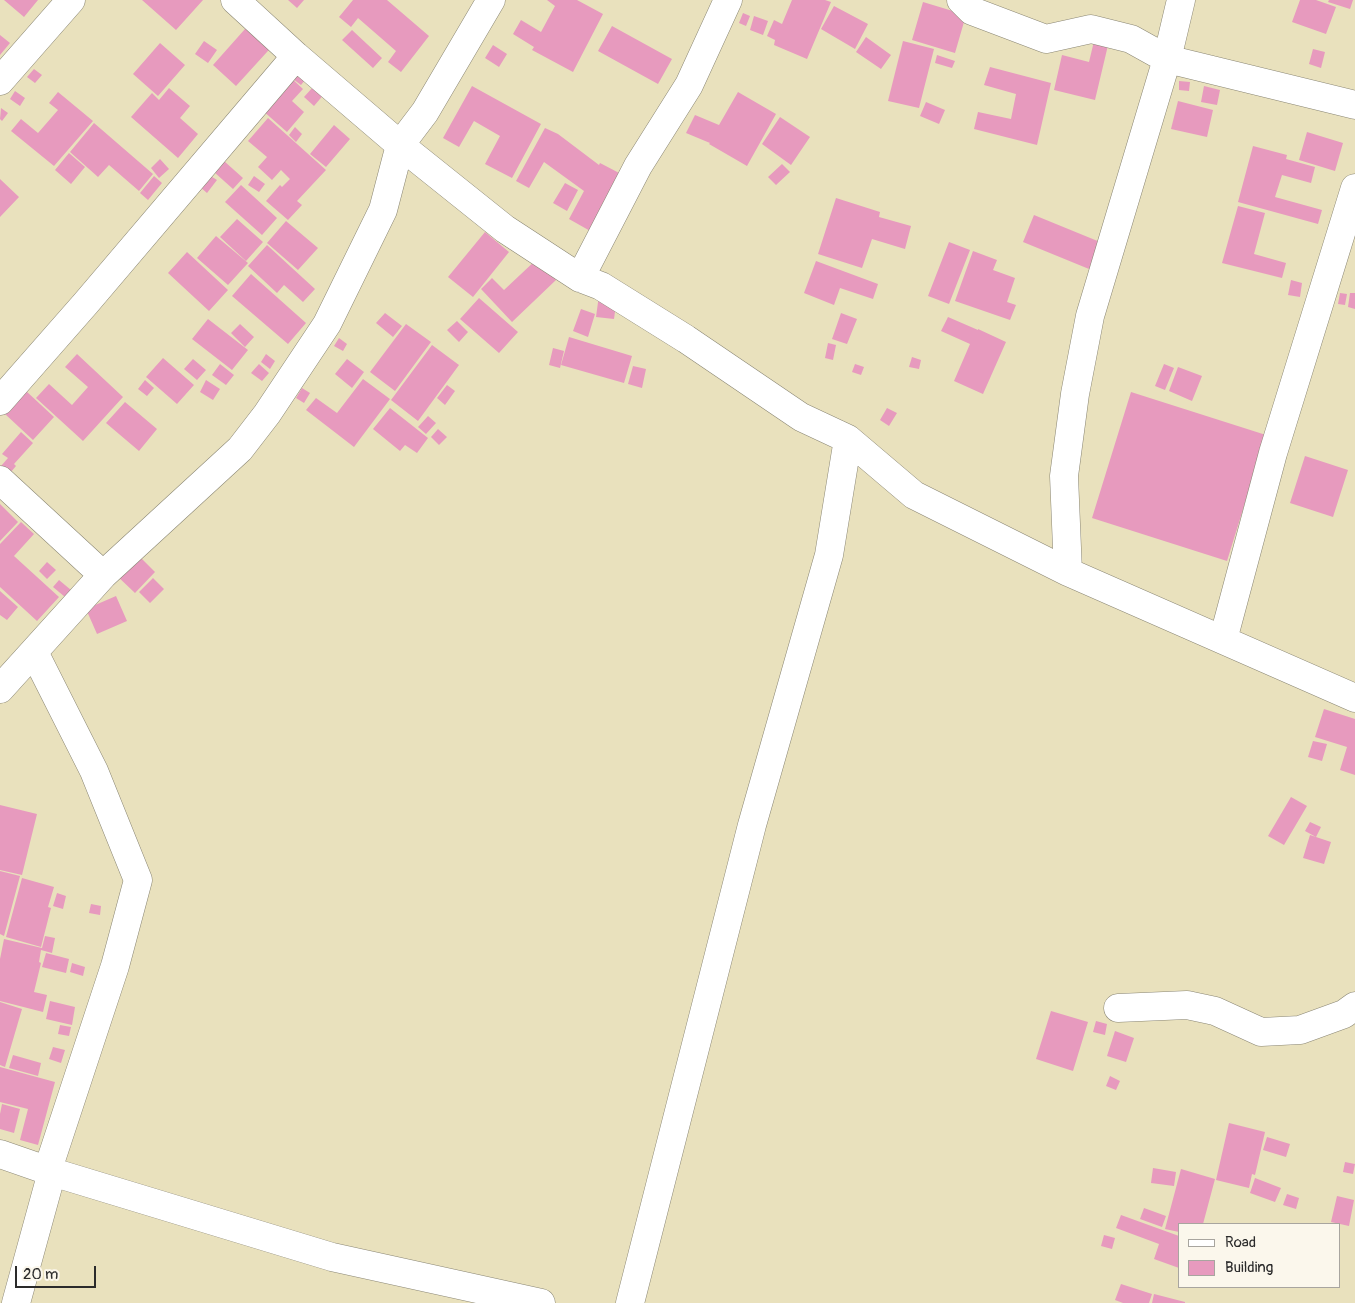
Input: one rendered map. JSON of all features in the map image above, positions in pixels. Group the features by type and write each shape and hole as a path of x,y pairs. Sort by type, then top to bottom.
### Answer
{"street":[{"path":"0,81 71,0"},
{"path":"235,0 296,56 400,146 505,228 580,278 602,286 686,338 802,417 848,439 914,495 1068,572 1355,698"},
{"path":"0,689 103,575 240,450 267,414 331,316 383,210 400,146 426,112 491,0"},
{"path":"580,278 638,166 689,85 728,0"},
{"path":"961,0 972,11 1046,39 1091,29 1131,39 1167,59 1355,104"},
{"path":"1068,572 1064,476 1075,394 1090,316 1167,59 1181,0"},
{"path":"0,401 296,56"},
{"path":"1223,640 1273,453 1355,188"},
{"path":"630,1303 752,825 829,555 848,439"},
{"path":"0,480 103,575"},
{"path":"16,1303 52,1172 51,1160 116,966 138,880 94,770 34,652"},
{"path":"1118,1008 1187,1005 1215,1011 1261,1032 1300,1030 1344,1014 1355,1006"},
{"path":"0,1154 52,1172 332,1257 541,1303"}],"building":[{"path":"4,0 38,0 24,17"},
{"path":"142,0 203,0 176,30"},
{"path":"288,0 304,0 297,8"},
{"path":"353,0 387,0 429,36 401,72 388,62 396,51 358,18 351,27 339,17"},
{"path":"547,0 577,0 603,14 573,72 532,50 534,47 513,34 521,20 541,32 555,6"},
{"path":"792,0 825,0 831,2 807,59 774,45 775,40 767,36 774,20 782,24"},
{"path":"1300,0 1316,0 1336,7 1326,34 1292,22"},
{"path":"1329,0 1353,0 1350,9 1328,2"},
{"path":"923,2 966,15 955,53 912,40"},
{"path":"834,6 868,24 855,49 821,29"},
{"path":"743,13 750,16 746,26 739,23"},
{"path":"754,16 768,21 763,35 750,30"},
{"path":"253,20 277,41 236,86 213,65"},
{"path":"612,26 672,59 658,84 598,51"},
{"path":"352,30 382,58 373,68 342,40"},
{"path":"0,35 10,43 0,55"},
{"path":"866,37 891,55 881,69 856,52"},
{"path":"1095,37 1109,41 1095,100 1054,90 1062,55 1089,62"},
{"path":"204,41 217,50 208,63 195,54"},
{"path":"903,41 934,49 919,108 888,101"},
{"path":"160,43 185,65 158,96 133,74"},
{"path":"493,45 507,54 499,67 485,58"},
{"path":"1313,49 1325,52 1321,68 1309,64"},
{"path":"937,55 955,61 952,68 935,63"},
{"path":"301,62 331,86 314,106 304,97 313,87 305,80 301,85 289,76"},
{"path":"990,67 1051,83 1037,145 974,129 978,112 1011,119 1016,94 984,85"},
{"path":"34,69 42,75 35,83 27,77"},
{"path":"290,77 303,89 292,101 304,112 287,132 262,110"},
{"path":"1179,81 1190,82 1189,91 1179,90"},
{"path":"472,86 541,124 512,178 485,164 500,136 474,121 459,147 443,138"},
{"path":"1204,86 1220,90 1217,105 1201,102"},
{"path":"169,88 190,106 180,118 198,134 178,158 131,117 152,93 159,100"},
{"path":"15,91 25,98 20,106 10,99"},
{"path":"58,92 93,121 54,166 11,131 21,119 38,133 58,110 49,103"},
{"path":"738,92 776,114 747,166 710,143 686,133 695,115 719,125"},
{"path":"1178,101 1213,110 1207,137 1171,129"},
{"path":"926,102 945,110 939,124 920,116"},
{"path":"1,108 8,113 2,121 0,119"},
{"path":"780,117 810,137 791,165 762,144"},
{"path":"268,118 326,170 297,201 302,205 288,220 266,201 280,185 282,187 290,179 281,170 272,180 258,167 267,157 248,141"},
{"path":"94,123 153,174 139,191 109,165 98,177 70,152"},
{"path":"334,125 350,139 326,167 310,154"},
{"path":"295,127 302,134 296,142 289,135"},
{"path":"545,128 558,134 599,165 600,163 623,175 592,232 569,219 584,191 544,162 529,188 516,181"},
{"path":"1307,132 1343,143 1335,171 1299,160"},
{"path":"1253,146 1287,155 1286,159 1315,167 1311,183 1282,175 1275,197 1322,210 1318,224 1238,202"},
{"path":"69,153 85,167 71,184 55,170"},
{"path":"160,159 169,169 159,178 151,168"},
{"path":"224,161 243,178 233,189 214,172"},
{"path":"782,164 790,172 776,185 768,177"},
{"path":"209,175 217,180 207,193 200,187"},
{"path":"154,176 162,183 148,200 140,193"},
{"path":"254,176 265,184 259,192 248,185"},
{"path":"0,179 19,197 0,217"},
{"path":"565,183 578,190 567,211 553,203"},
{"path":"241,185 277,218 262,235 225,202"},
{"path":"836,198 880,212 879,217 911,226 905,249 872,239 862,268 818,254"},
{"path":"1238,206 1265,213 1254,254 1286,263 1282,278 1222,263"},
{"path":"1034,215 1100,242 1089,269 1023,242"},
{"path":"237,219 263,242 246,261 220,237"},
{"path":"286,221 318,248 298,270 267,243"},
{"path":"485,232 509,252 473,297 448,277"},
{"path":"216,236 248,263 228,285 197,258"},
{"path":"949,242 970,250 949,304 928,296"},
{"path":"267,245 315,289 303,302 284,285 277,293 248,266"},
{"path":"973,251 997,260 993,270 1015,278 1007,302 1016,305 1010,320 955,301"},
{"path":"187,252 228,290 209,311 168,273"},
{"path":"537,259 556,280 512,322 481,289 492,278 504,290"},
{"path":"816,261 878,284 873,299 840,288 834,305 804,293"},
{"path":"251,274 306,323 288,344 232,296"},
{"path":"1291,280 1302,283 1300,297 1288,295"},
{"path":"1340,293 1347,294 1345,305 1338,304"},
{"path":"1350,293 1355,293 1355,309 1348,307"},
{"path":"599,295 617,297 614,319 596,317"},
{"path":"479,298 518,332 499,353 460,319"},
{"path":"581,309 595,314 588,337 573,331"},
{"path":"385,313 402,326 393,337 376,323"},
{"path":"841,313 857,319 847,344 832,339"},
{"path":"948,317 1006,342 983,394 954,381 970,344 941,331"},
{"path":"208,319 248,350 232,370 192,339"},
{"path":"457,321 468,332 459,342 447,330"},
{"path":"240,324 254,337 245,347 231,333"},
{"path":"406,324 431,342 395,391 370,372"},
{"path":"569,337 632,356 624,383 561,365"},
{"path":"339,338 347,344 343,351 334,346"},
{"path":"828,343 836,345 833,360 825,358"},
{"path":"432,345 459,365 418,421 391,400"},
{"path":"553,348 564,351 560,368 549,365"},
{"path":"77,354 123,397 83,441 36,398 49,384 72,405 88,387 65,367"},
{"path":"266,354 275,361 270,369 261,362"},
{"path":"912,357 921,360 919,369 909,367"},
{"path":"163,358 194,385 177,404 146,377"},
{"path":"193,359 206,370 197,380 184,369"},
{"path":"347,359 364,372 352,388 335,374"},
{"path":"220,364 234,375 226,385 212,375"},
{"path":"259,364 269,373 262,381 251,373"},
{"path":"855,364 864,367 861,375 852,372"},
{"path":"1164,364 1174,368 1165,390 1155,386"},
{"path":"633,366 646,369 642,388 628,384"},
{"path":"1178,367 1202,376 1192,401 1169,391"},
{"path":"363,379 390,399 354,447 306,410 316,398 337,413"},
{"path":"145,380 154,388 147,396 138,389"},
{"path":"206,380 220,389 213,400 200,392"},
{"path":"447,385 455,391 445,405 437,398"},
{"path":"302,388 310,393 304,403 296,398"},
{"path":"26,391 54,417 33,440 5,414"},
{"path":"1131,392 1266,435 1227,561 1092,518"},
{"path":"125,402 157,429 139,451 106,423"},
{"path":"390,408 428,438 417,453 405,445 400,451 373,429"},
{"path":"887,408 897,413 889,426 880,420"},
{"path":"428,416 436,423 426,434 418,427"},
{"path":"438,429 447,437 439,445 431,437"},
{"path":"21,432 33,443 14,464 16,466 10,473 1,466 8,458 2,454"},
{"path":"1305,456 1348,470 1333,517 1290,503"},
{"path":"0,504 18,522 0,541"},
{"path":"21,522 34,534 14,556 59,597 37,621 0,587 0,544"},
{"path":"135,552 155,572 135,593 115,574"},
{"path":"47,562 56,570 47,579 39,571"},
{"path":"153,578 164,589 150,603 139,592"},
{"path":"59,580 71,590 65,597 53,587"},
{"path":"0,591 18,607 7,620 0,615"},
{"path":"116,596 127,621 97,634 86,609"},
{"path":"1324,709 1355,719 1355,775 1340,770 1347,747 1315,737"},
{"path":"1313,741 1327,744 1322,761 1308,757"},
{"path":"1291,797 1307,806 1284,845 1268,836"},
{"path":"0,805 37,814 22,875 0,870"},
{"path":"1310,822 1321,827 1316,837 1305,831"},
{"path":"1310,835 1331,842 1324,864 1303,858"},
{"path":"0,871 20,876 4,936 0,934"},
{"path":"22,878 54,887 48,907 51,908 41,947 6,937"},
{"path":"57,893 66,896 63,909 53,906"},
{"path":"91,904 101,906 100,915 89,913"},
{"path":"45,936 55,938 52,953 41,950 39,962 41,963 34,992 47,995 43,1012 0,1001 0,959 4,939 42,948"},
{"path":"46,953 69,959 66,973 42,967"},
{"path":"72,963 85,967 83,976 70,972"},
{"path":"50,1001 75,1007 72,1025 46,1019"},
{"path":"0,1002 22,1009 5,1067 0,1065"},
{"path":"1051,1011 1088,1022 1073,1071 1036,1059"},
{"path":"1096,1021 1107,1024 1105,1035 1093,1032"},
{"path":"60,1025 71,1027 69,1036 58,1034"},
{"path":"1115,1031 1134,1038 1126,1062 1107,1056"},
{"path":"53,1047 65,1050 61,1063 49,1059"},
{"path":"13,1055 41,1063 38,1076 9,1068"},
{"path":"0,1067 55,1082 38,1145 20,1140 28,1109 0,1102"},
{"path":"1110,1076 1120,1081 1116,1090 1106,1086"},
{"path":"2,1104 20,1109 14,1133 0,1129"},
{"path":"1229,1123 1265,1132 1255,1175 1252,1174 1249,1188 1216,1180"},
{"path":"1267,1137 1290,1144 1286,1157 1263,1150"},
{"path":"1345,1162 1355,1164 1353,1174 1343,1172"},
{"path":"1153,1168 1176,1172 1174,1186 1151,1183"},
{"path":"1181,1169 1215,1179 1203,1223 1178,1223 1178,1232 1165,1229"},
{"path":"1255,1178 1281,1188 1275,1202 1250,1193"},
{"path":"1287,1194 1299,1198 1296,1209 1283,1205"},
{"path":"1337,1196 1354,1200 1349,1226 1331,1222"},
{"path":"1144,1208 1166,1216 1162,1227 1140,1219"},
{"path":"1121,1215 1178,1236 1178,1268 1154,1259 1159,1244 1116,1228"},
{"path":"1104,1235 1115,1238 1112,1249 1101,1246"},
{"path":"1121,1284 1152,1294 1149,1303 1123,1303 1115,1300"},
{"path":"1154,1294 1185,1302 1185,1303 1152,1303"}]}
